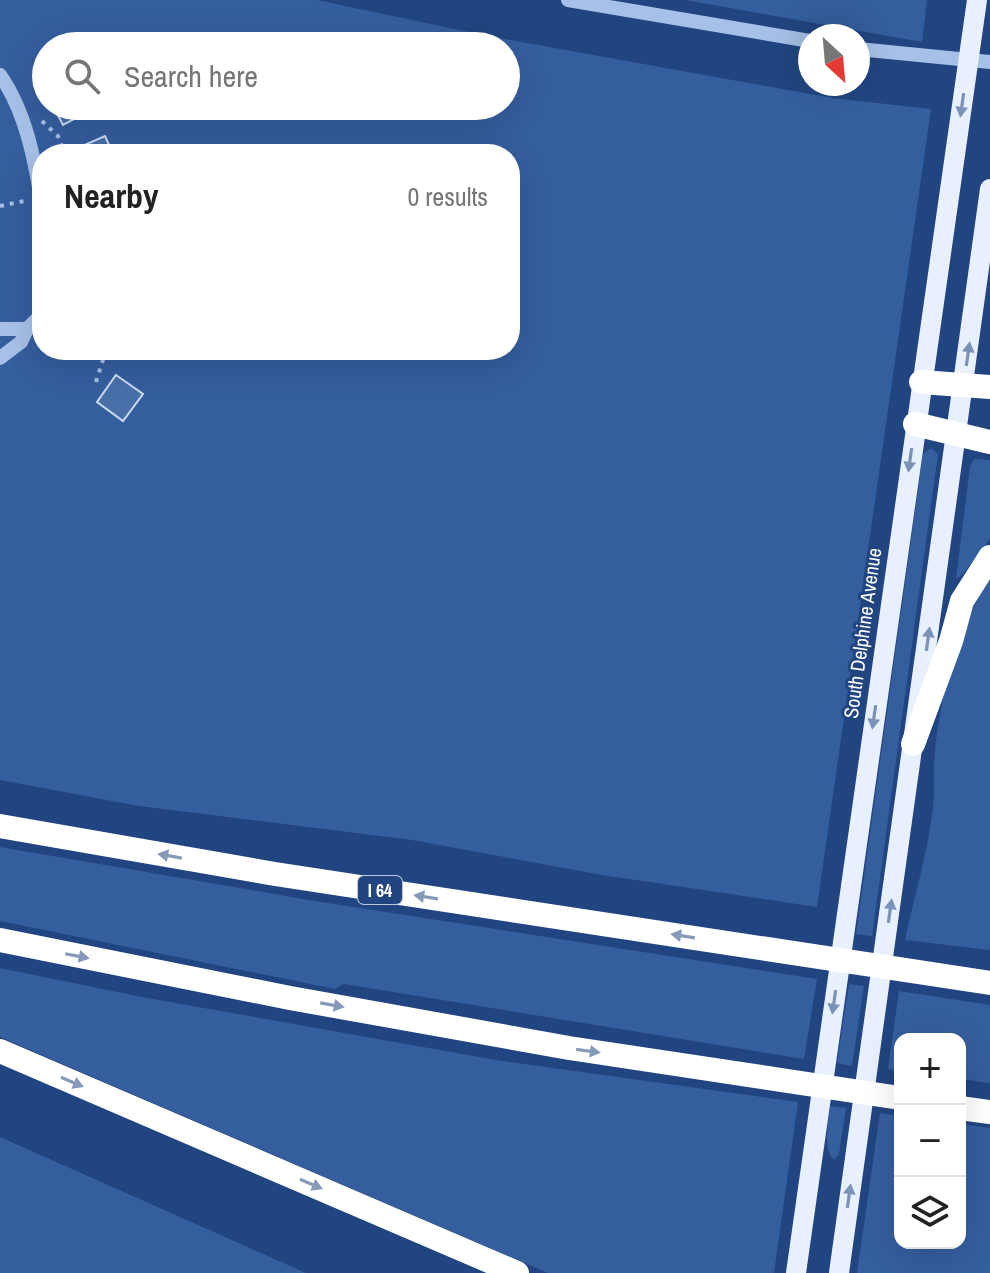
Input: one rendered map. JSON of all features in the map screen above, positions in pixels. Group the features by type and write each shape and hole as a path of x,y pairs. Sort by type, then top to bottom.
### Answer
{"highway":[{"path":"921,382 990,387"},
{"path":"915,424 990,442"},
{"path":"913,744 951,641 962,601 990,557"},
{"name":"I 64","path":"0,826 275,874 990,983"},
{"path":"0,940 290,998 569,1048 894,1097"},
{"path":"948,977 990,976"},
{"path":"0,1051 517,1273"},
{"path":"966,1109 987,1112"}],"main road":[{"name":"South Delphine Avenue","path":"796,1273 977,0"},
{"path":"839,1273 990,189"}],"street":[{"path":"568,0 798,39"},
{"path":"870,50 990,62"},
{"path":"0,75 24,125 32,176"},
{"path":"0,358 21,342 32,324"},
{"path":"0,329 27,329"}],"path":[{"path":"24,125 42,120 58,136 61,144"},
{"path":"0,206 32,202"},
{"path":"96,382 103,360"}],"shaded area":[{"path":"0,0 317,0 469,32 32,32 32,120 520,120 520,42 798,92 798,96 931,109 817,907 602,875 412,840 139,806 0,780"},
{"path":"685,0 927,0 922,42 870,33 870,24 820,24"},
{"path":"931,448 938,454 872,936 856,934 923,454"},
{"path":"974,459 990,460 990,539 956,579 970,467"},
{"path":"990,578 990,950 905,940 931,825 935,752 946,685 969,617"},
{"path":"0,847 321,902 817,979 804,1059 344,984 335,989 0,921"},
{"path":"0,968 142,997 496,1060 798,1102 774,1273 548,1273 0,1037"},
{"path":"849,984 864,986 852,1066 837,1063"},
{"path":"899,991 990,1005 990,1083 966,1080 966,1033 894,1033 894,1070 888,1069"},
{"path":"830,1106 846,1108 839,1154 834,1160 827,1142"},
{"path":"880,1113 894,1115 894,1249 966,1249 966,1125 990,1128 990,1273 857,1273"},
{"path":"0,1137 306,1273 0,1273"}],"building":[{"path":"105,136 109,144 87,144"},
{"path":"116,375 143,394 123,421 97,402"}]}
